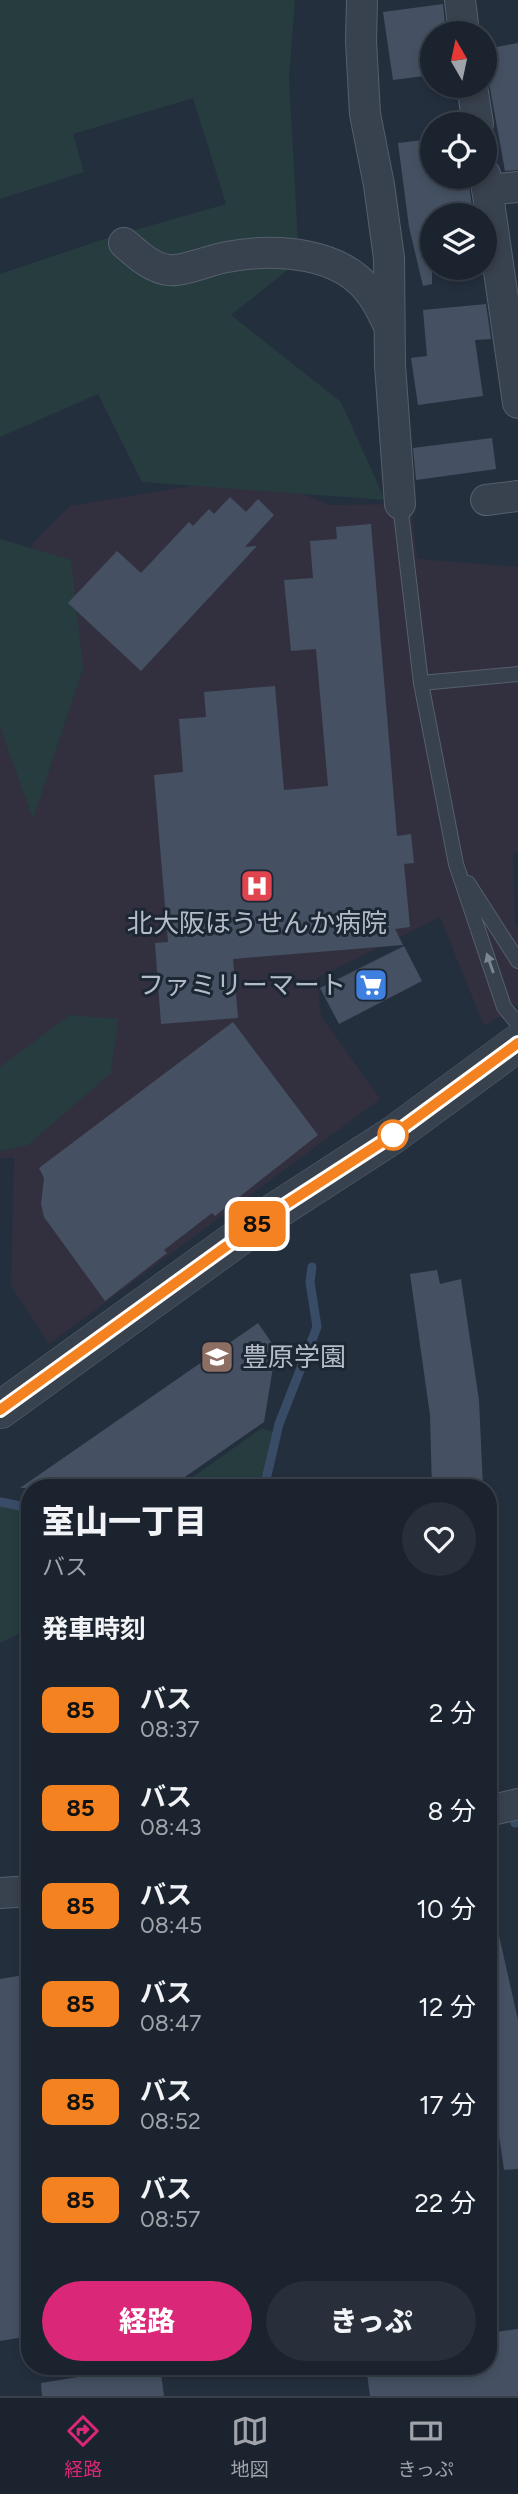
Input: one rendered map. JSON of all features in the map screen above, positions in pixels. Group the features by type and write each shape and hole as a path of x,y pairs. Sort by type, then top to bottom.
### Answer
{"street":[{"path":"362,0 365,114 379,185 389,258 388,325 400,504"},
{"path":"460,0 463,21"},
{"path":"497,184 518,187"},
{"path":"487,189 518,403"},
{"path":"124,243 147,262 171,271 227,257 264,252 291,254 332,263 355,278 372,294 388,325"},
{"path":"486,500 518,496"},
{"path":"0,1410 271,1214 393,1135 518,1043"},
{"path":"497,1809 518,1804"},
{"path":"0,1893 21,1892"}],"lane":[{"path":"400,504 421,683 456,864 504,1007 518,1024"},
{"path":"421,683 518,674"},
{"path":"456,864 518,961"}],"shaded area":[{"name":"北大阪ほうせんか病院","path":"258,475 329,505 411,504 417,559 518,567 518,850 513,855 515,924 518,929 518,1005 484,1026 440,917 317,978 321,1016 380,1099 49,1344 11,1286 14,1158 0,1158 0,611 34,542 70,506"}],"green space":[{"path":"0,0 295,0 289,79 299,261 231,315 341,402 385,500 142,482 98,394 0,437 0,274 107,238 226,204 193,98 73,134 84,172 0,199"},
{"path":"0,539 71,560 83,668 33,819 0,727"},
{"path":"70,1015 118,1019 111,1073 28,1145 0,1151 0,1067"},
{"path":"262,1428 275,1433 264,1479 190,1479"},
{"path":"0,1504 21,1508 21,1632 0,1643"}],"building":[{"path":"443,4 445,21 420,21 420,77 393,80 383,12"},
{"path":"518,43 518,170 505,171 497,112 494,112 492,98 497,98 497,47"},
{"path":"420,140 420,189 470,189 471,203 420,203 420,273 409,227 398,143"},
{"path":"422,280 432,280 432,284 423,286"},
{"path":"486,304 491,339 475,340 483,396 418,405 411,358 427,356 423,310"},
{"path":"492,438 496,469 416,480 413,448"},
{"path":"230,497 246,512 258,499 274,515 245,547 257,546 141,671 68,603 117,551 141,573 189,522 193,526 209,509 214,514"},
{"path":"371,524 397,836 411,834 414,863 404,864 410,927 395,929 403,945 233,959 238,1018 161,1024 155,943 168,942 154,775 183,772 179,719 206,717 204,692 275,686 284,790 328,786 316,649 291,651 284,580 313,578 310,541 337,539 336,527"},
{"name":"ファミリーマート","path":"404,946 422,981 339,1024 320,988"},
{"path":"233,1022 318,1135 215,1216 212,1213 164,1250 167,1253 105,1301 44,1217 41,1204 44,1178 39,1168"},
{"path":"437,1270 440,1284 461,1279 479,1400 483,1479 432,1479 430,1415 410,1274"},
{"path":"258,1323 276,1349 264,1422 182,1479 33,1479"},
{"path":"497,1931 518,2020 518,2169 504,2170 497,2122"},
{"path":"21,1976 21,2338 0,2341 0,1979"},
{"path":"518,2329 518,2396 370,2396 367,2375 497,2375 497,2332"},
{"path":"90,2375 161,2375 164,2396 42,2396 41,2383"}],"waterway":[{"path":"266,1479 279,1424 317,1327 310,1282 312,1267"},
{"path":"1,1502 21,1506"}],"bus line":[{"name":"85","path":"0,1410 271,1214 393,1135 518,1043"}],"place":[{"name":"北大阪ほうせんか病院","path":"257,886"},
{"name":"ファミリーマート","path":"371,985"},
{"name":"豊原学園","path":"217,1357"}]}
